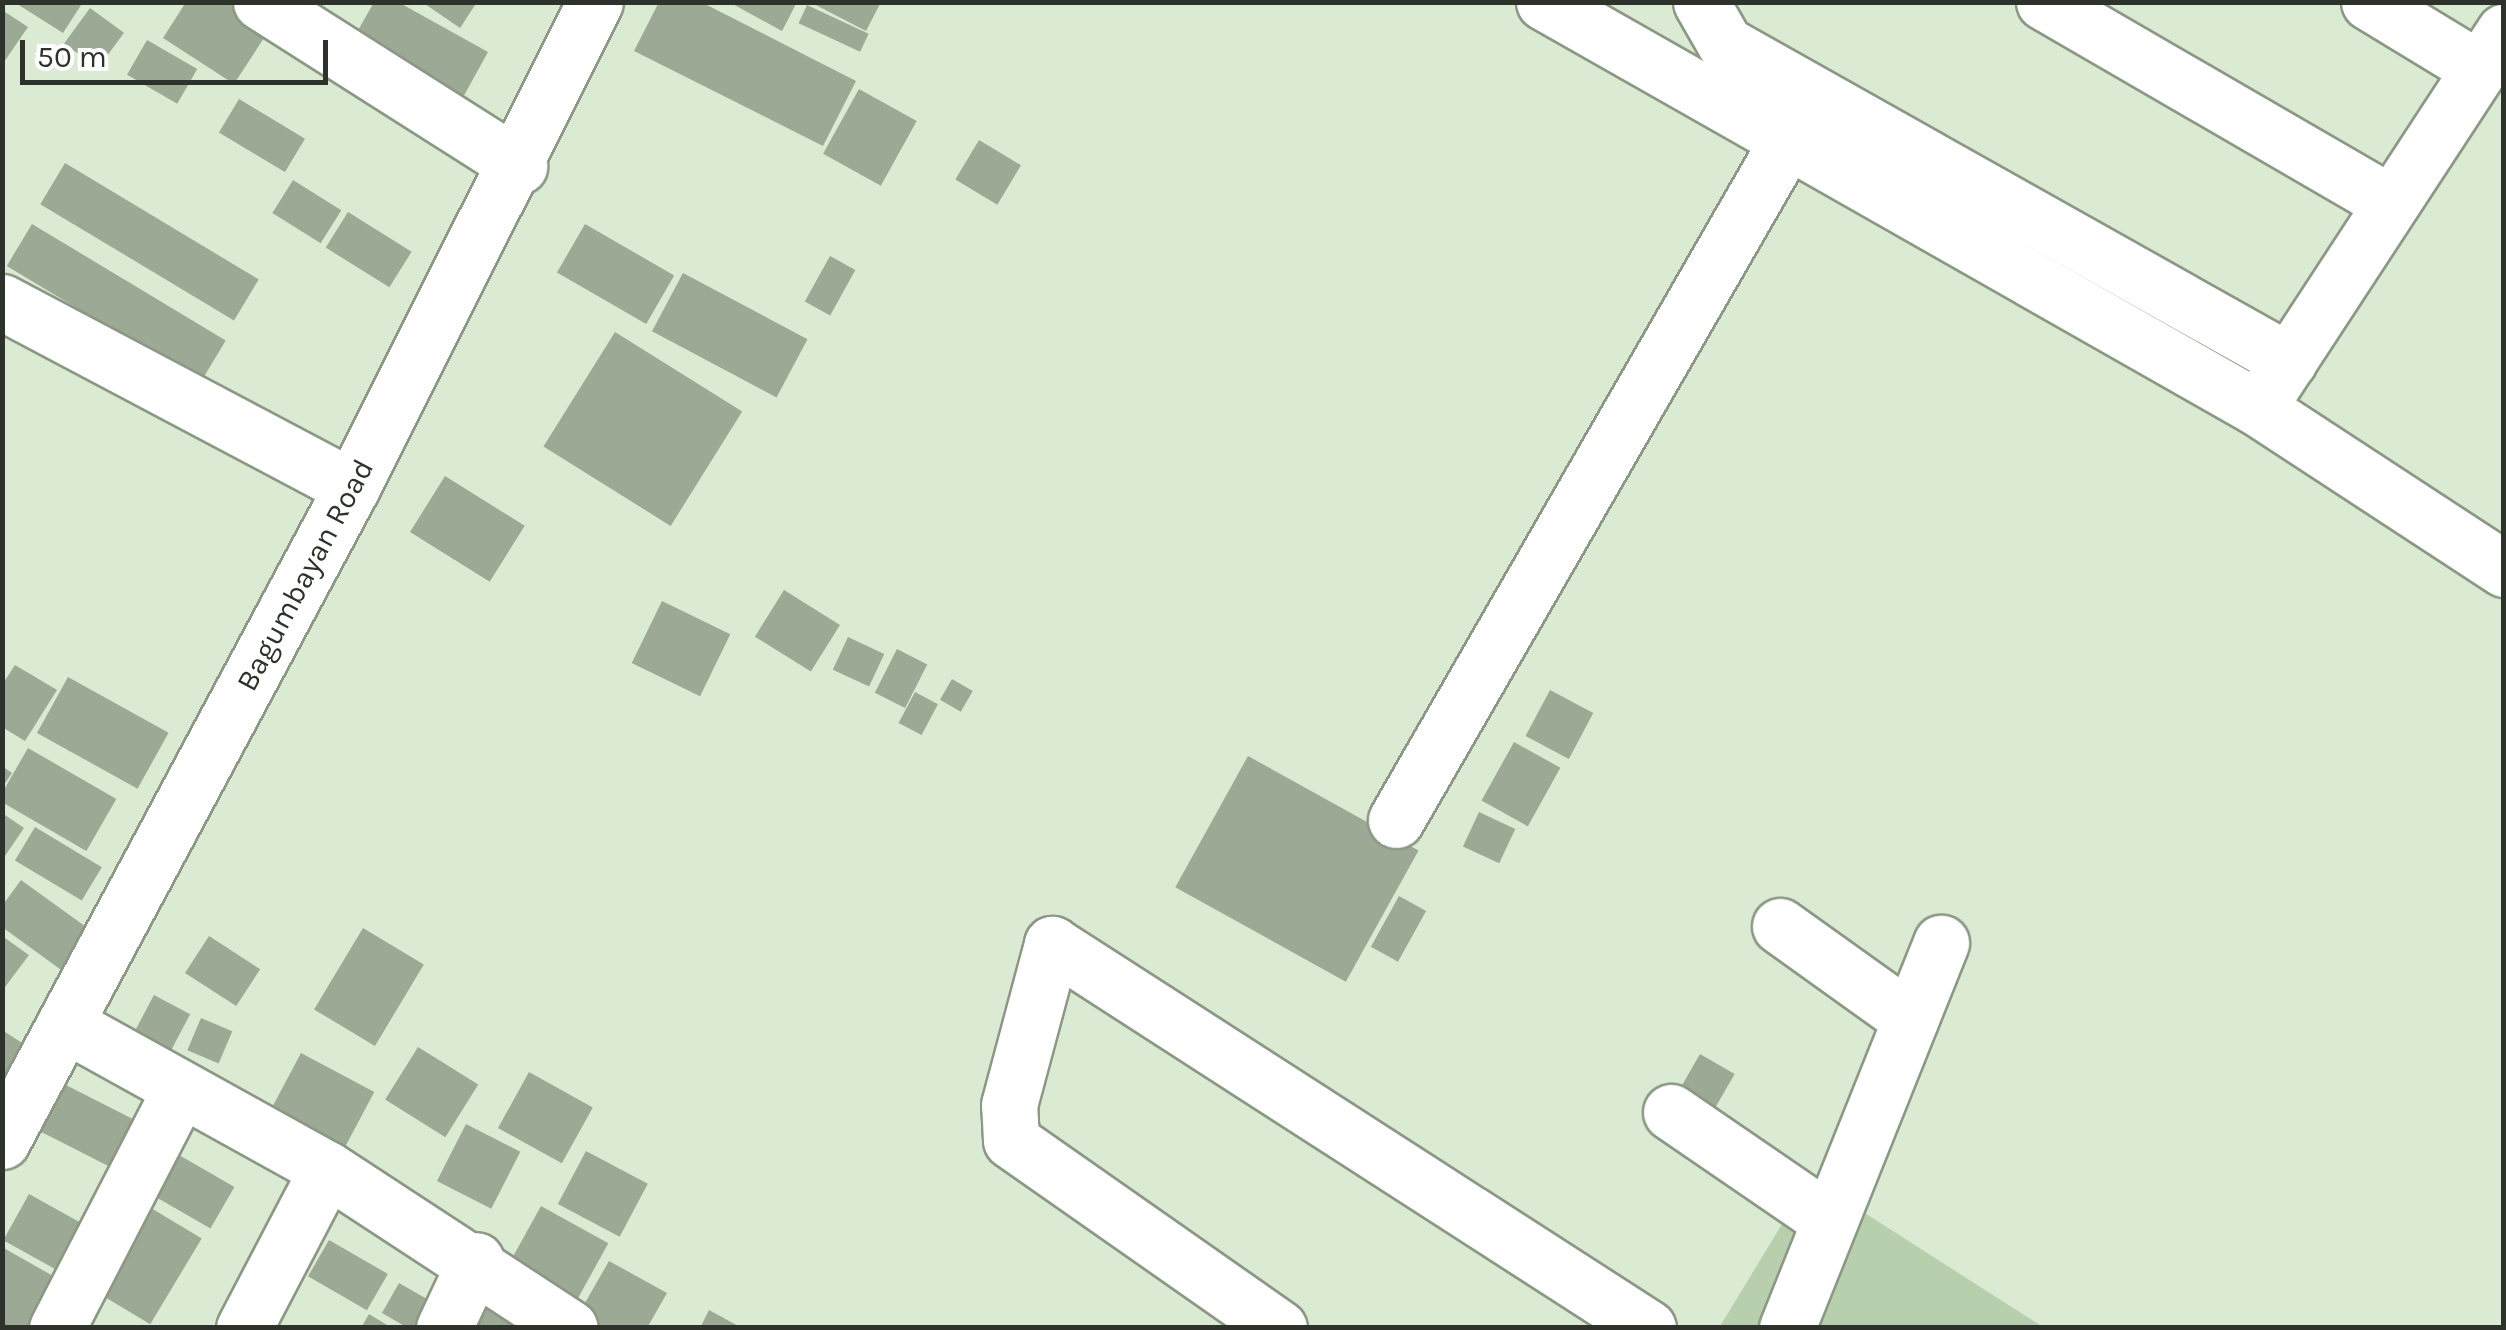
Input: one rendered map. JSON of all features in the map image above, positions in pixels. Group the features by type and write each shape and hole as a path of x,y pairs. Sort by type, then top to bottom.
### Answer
{"street":[{"path":"261,2 519,166"},
{"name":"Bagumbayan Road","path":"2,1142 519,166 595,2"},
{"path":"1544,2 2258,408 2504,569"},
{"path":"1701,2 1724,44 2289,361"},
{"path":"2044,2 2391,203"},
{"path":"2258,408 2491,51 2369,2"},
{"path":"1396,820 1786,142"},
{"path":"2,302 352,487"},
{"path":"1780,926 1910,1019"},
{"path":"1788,1328 1941,943"},
{"path":"1279,1328 1020,1155 1011,1140 1008,1105 1052,944 1648,1328"},
{"path":"65,1024 178,1094 327,1169 476,1260 570,1328"},
{"path":"57,1328 178,1094"},
{"path":"1671,1112 1829,1220"},
{"path":"244,1328 327,1169"},
{"path":"444,1328 476,1260"}],"green space":[{"path":"1810,1178 2043,1327 1719,1328"}],"building":[{"path":"14,2 83,2 63,33"},
{"path":"186,2 259,2 279,15 234,84 163,38"},
{"path":"374,2 398,2 488,52 456,110 347,50"},
{"path":"422,2 477,2 460,28"},
{"path":"659,2 701,2 856,81 823,146 634,51"},
{"path":"729,2 797,2 782,31"},
{"path":"810,2 881,2 866,31"},
{"path":"807,5 869,34 860,52 799,23"},
{"path":"90,8 124,33 98,68 64,44"},
{"path":"2,10 28,27 2,65"},
{"path":"147,40 197,69 177,104 127,75"},
{"path":"859,89 917,121 881,186 823,154"},
{"path":"239,99 305,139 285,172 219,132"},
{"path":"979,140 1021,165 997,205 955,179"},
{"path":"65,163 259,279 234,321 40,204"},
{"path":"293,180 341,210 321,243 272,213"},
{"path":"348,212 412,252 389,287 326,248"},
{"path":"32,224 226,340 200,382 7,266"},
{"path":"585,224 674,276 646,324 557,272"},
{"path":"830,256 855,270 830,316 805,301"},
{"path":"683,273 807,339 777,397 652,331"},
{"path":"615,332 742,411 671,526 543,446"},
{"path":"445,476 525,526 490,582 410,532"},
{"path":"784,590 840,625 811,672 755,637"},
{"path":"662,601 730,634 700,696 632,663"},
{"path":"848,637 884,654 869,687 833,670"},
{"path":"897,649 927,664 905,708 875,693"},
{"path":"15,665 57,690 25,741 2,727 2,685"},
{"path":"68,677 169,733 138,789 37,733"},
{"path":"952,679 973,691 961,712 940,700"},
{"path":"1550,690 1593,713 1569,759 1526,736"},
{"path":"915,692 938,704 922,735 899,723"},
{"path":"1514,742 1560,768 1528,826 1482,801"},
{"path":"28,748 116,799 86,851 2,802 2,793"},
{"path":"1248,756 1419,851 1346,982 1175,887"},
{"path":"2,766 12,773 2,788"},
{"path":"1479,812 1515,829 1499,863 1463,846"},
{"path":"2,813 24,828 5,856 2,854"},
{"path":"35,827 102,867 82,901 15,860"},
{"path":"21,880 93,932 64,972 2,927 2,906"},
{"path":"1399,896 1426,911 1398,962 1371,947"},
{"path":"363,928 424,965 375,1046 314,1009"},
{"path":"2,936 29,955 2,991"},
{"path":"209,936 260,969 236,1006 185,973"},
{"path":"154,995 190,1014 167,1058 131,1039"},
{"path":"201,1018 232,1031 219,1064 187,1050"},
{"path":"2,1030 30,1048 9,1079 2,1074"},
{"path":"418,1047 478,1085 445,1137 385,1100"},
{"path":"301,1053 374,1092 340,1156 267,1117"},
{"path":"1700,1054 1735,1074 1708,1120 1674,1100"},
{"path":"529,1072 593,1107 562,1163 498,1128"},
{"path":"62,1083 142,1124 118,1171 38,1130"},
{"path":"466,1124 520,1152 491,1209 437,1181"},
{"path":"586,1151 648,1184 620,1237 558,1204"},
{"path":"179,1155 234,1187 210,1229 155,1197"},
{"path":"29,1194 88,1227 63,1273 3,1240"},
{"path":"146,1205 202,1238 150,1324 94,1291"},
{"path":"541,1206 608,1243 570,1312 503,1275"},
{"path":"329,1240 388,1274 367,1310 308,1276"},
{"path":"2,1247 62,1281 35,1328 2,1328"},
{"path":"609,1261 667,1293 647,1328 600,1328 578,1315"},
{"path":"399,1283 448,1311 438,1328 408,1328 382,1313"},
{"path":"482,1303 527,1328 468,1328"},
{"path":"709,1310 742,1328 700,1328"},
{"path":"369,1314 392,1328 361,1328"}]}
